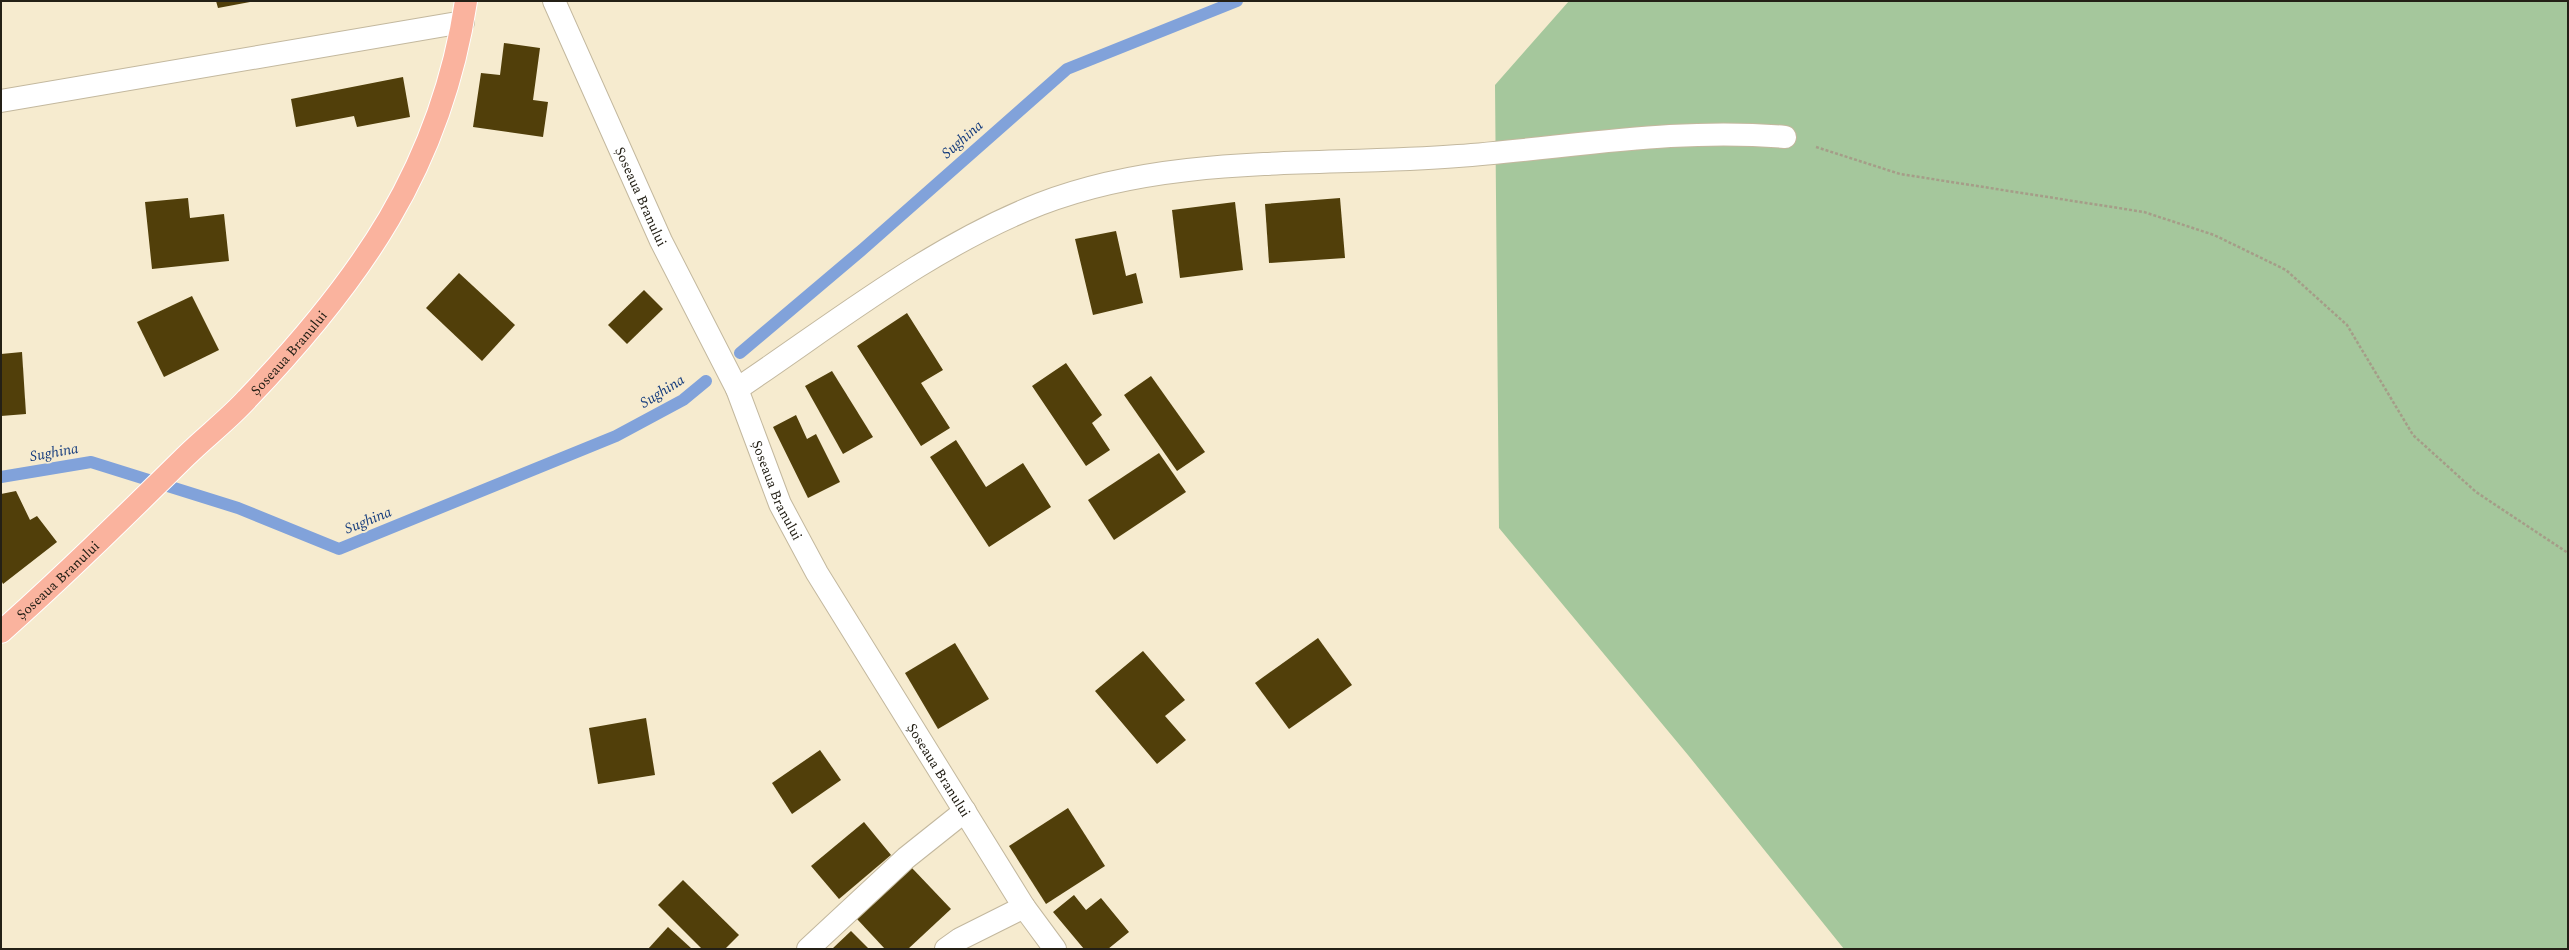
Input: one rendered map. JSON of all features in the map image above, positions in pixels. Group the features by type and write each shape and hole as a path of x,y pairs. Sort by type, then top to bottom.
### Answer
{"main road":[{"name":"Șoseaua Branului","path":"1,632 190,452 246,401 299,343 344,287 399,204 420,163 441,113 463,22 466,1"}],"street":[{"name":"Șoseaua Branului","path":"554,1 662,241 737,390 780,504 817,573 1024,907 1055,949"},
{"path":"1,101 463,22"},
{"path":"737,390 903,277 974,235 1040,204 1111,181 1197,169 1457,156 1626,138 1703,133 1747,133 1785,137"},
{"path":"808,949 906,858 965,811"},
{"path":"946,949 960,939 1024,907"}],"path":[{"path":"1785,137 1900,174 2144,212 2214,235 2286,270 2347,325 2413,435 2476,492 2568,554"}],"green space":[{"path":"1569,1 2568,1 2568,949 1844,949 1688,755 1499,528 1495,85"}],"building":[{"path":"216,1 250,1 250,2 218,8"},
{"path":"504,43 540,48 533,100 548,102 543,137 473,127 481,73 500,75"},
{"path":"403,77 410,117 357,127 354,116 296,127 291,99"},
{"path":"188,198 190,218 224,214 229,261 152,269 145,202"},
{"path":"1340,198 1345,258 1269,263 1265,204"},
{"path":"1235,202 1243,270 1180,278 1172,210"},
{"path":"1116,231 1126,276 1136,273 1143,303 1093,315 1075,239"},
{"path":"459,273 515,325 482,361 426,308"},
{"path":"644,290 663,309 627,344 608,325"},
{"path":"192,296 219,350 164,377 137,322"},
{"path":"907,313 943,370 921,383 950,428 921,446 857,346"},
{"path":"22,352 26,414 1,416 1,354"},
{"path":"1066,363 1102,415 1092,423 1110,450 1086,466 1032,386"},
{"path":"832,371 873,437 843,454 805,386"},
{"path":"1151,376 1205,452 1177,471 1124,395"},
{"path":"796,415 807,439 816,434 840,482 808,498 773,427"},
{"path":"956,440 986,487 1023,463 1051,507 989,547 930,457"},
{"path":"1159,453 1186,492 1114,540 1088,500"},
{"path":"16,491 30,520 37,516 57,542 3,584 1,580 1,494"},
{"path":"1318,638 1352,685 1289,729 1255,683"},
{"path":"955,643 989,699 938,729 905,673"},
{"path":"1143,651 1185,700 1165,716 1186,740 1157,764 1095,691"},
{"path":"646,718 655,775 598,784 589,728"},
{"path":"820,750 841,780 792,814 772,783"},
{"path":"1068,808 1105,866 1046,904 1009,846"},
{"path":"864,822 891,855 839,899 811,866"},
{"path":"912,868 951,909 908,949 885,949 857,919"},
{"path":"683,880 739,935 725,949 702,949 658,905"},
{"path":"1074,895 1086,910 1101,898 1129,932 1108,949 1084,949 1053,912"},
{"path":"668,927 692,949 648,949"},
{"path":"851,931 869,949 832,949"}],"waterway":[{"name":"Sughina","path":"740,353 863,249 1067,69 1237,1"},
{"name":"Sughina","path":"1,477 91,462 238,508 339,549 616,436 683,400 706,381"}]}
